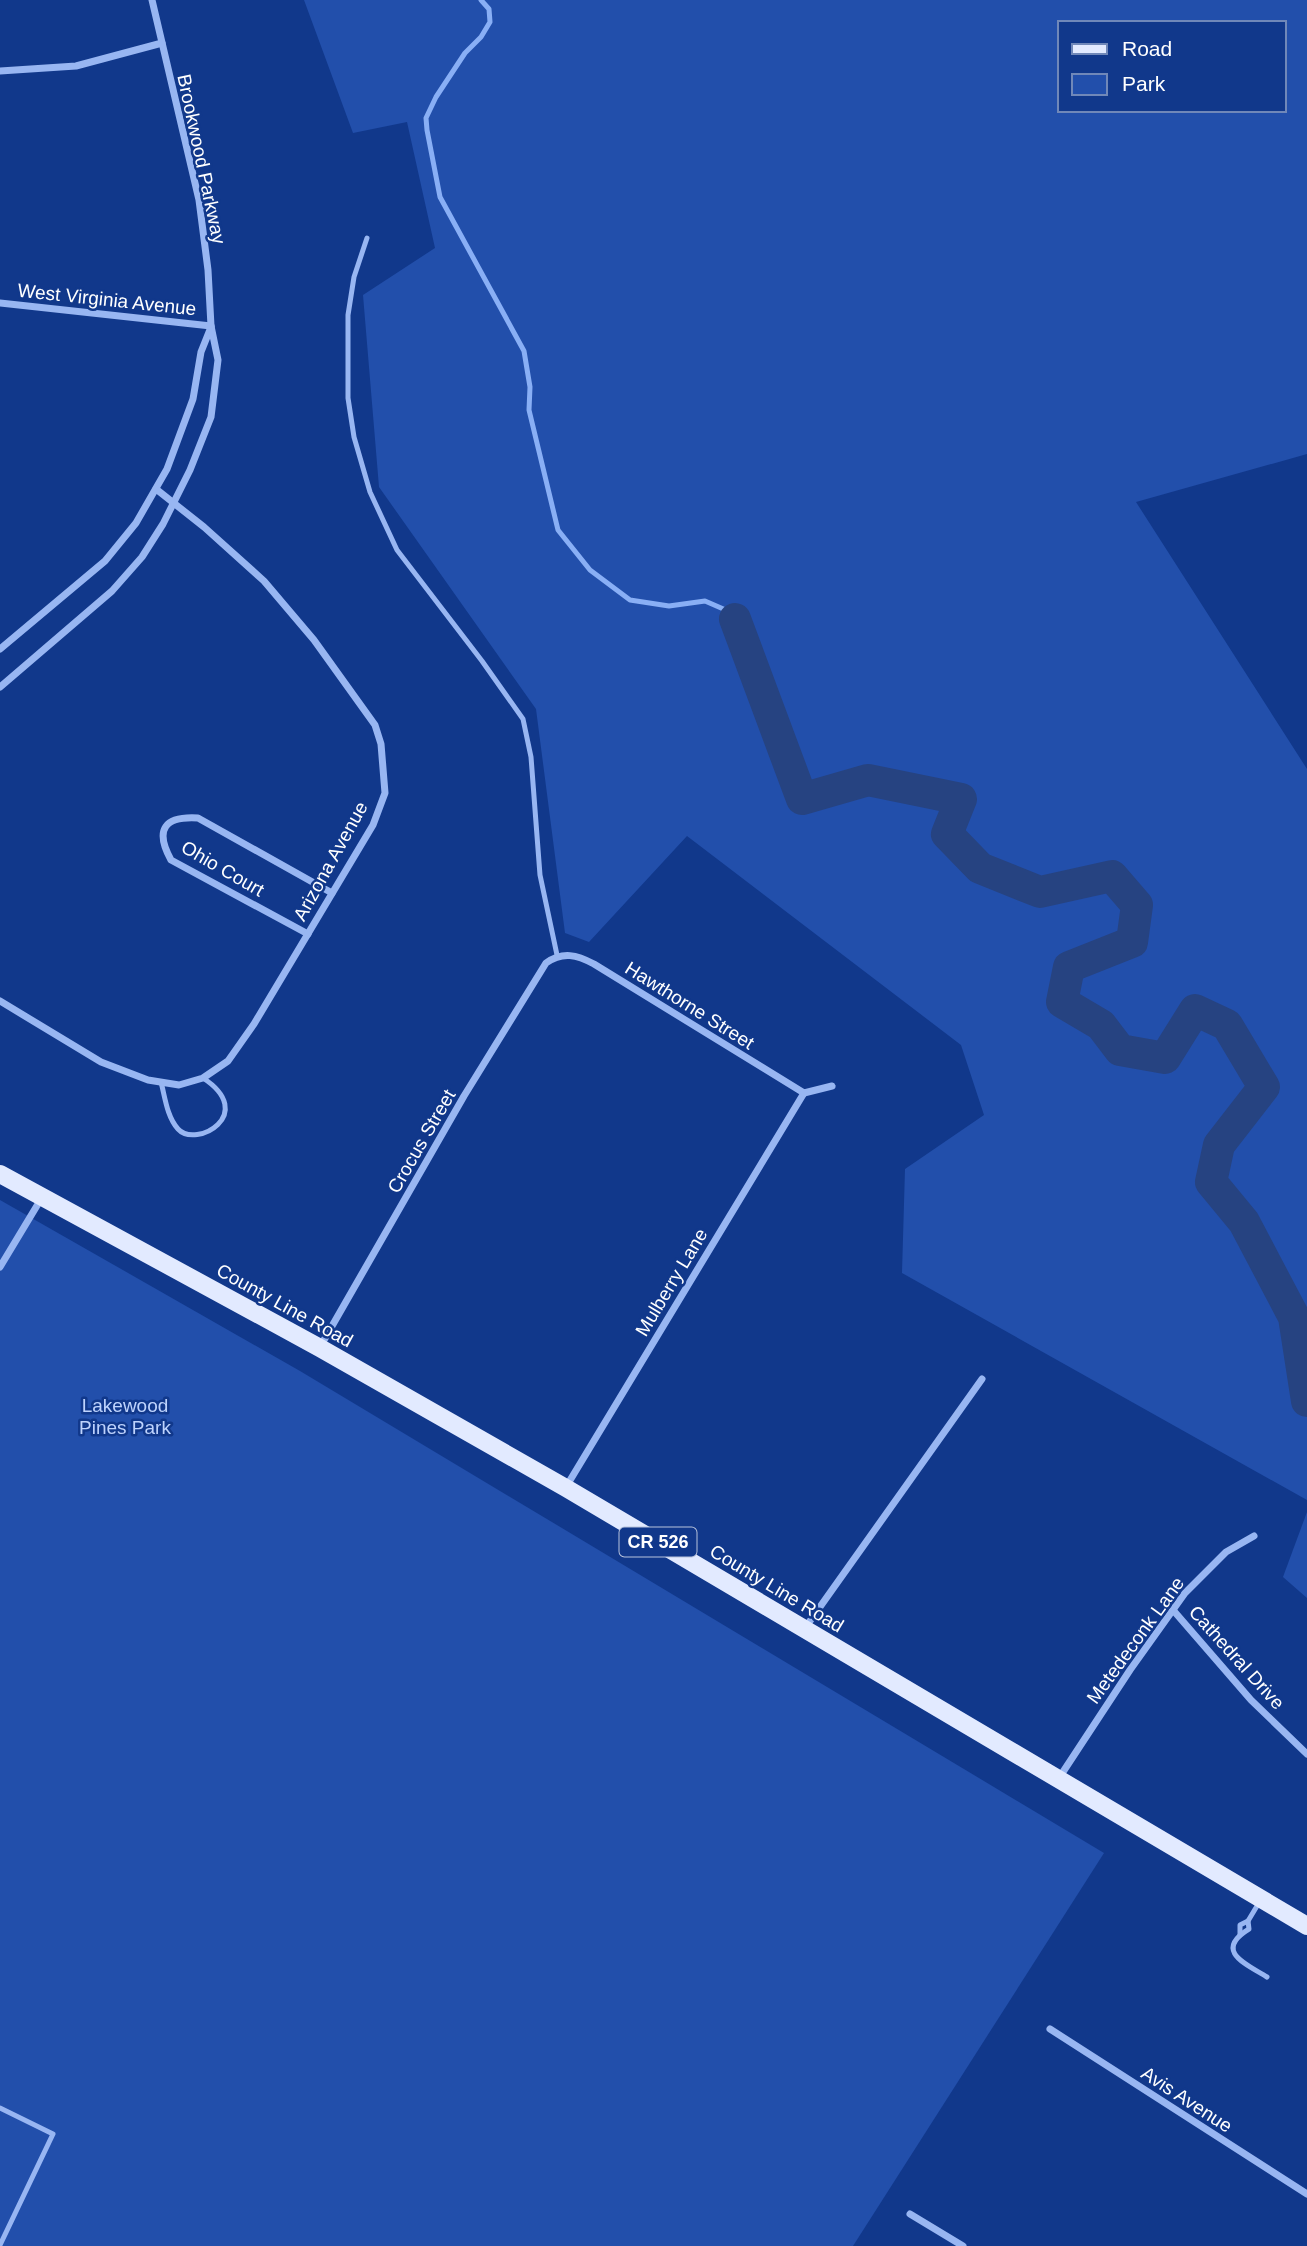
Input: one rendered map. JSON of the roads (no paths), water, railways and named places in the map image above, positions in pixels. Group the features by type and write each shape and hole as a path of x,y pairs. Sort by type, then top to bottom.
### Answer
{"main road":[{"name":"County Line Road","path":"0,1174 320,1348 566,1488 1307,1926"}],"street":[{"name":"Brookwood Parkway","path":"0,687 112,590 142,557 174,503 211,416 218,360 211,326 208,270 199,200 152,0"},
{"path":"0,71 76,66 162,43"},
{"name":"West Virginia Avenue","path":"0,303 211,326"},
{"name":"Brookwood Parkway","path":"0,649 105,561 136,523 167,469 193,400 201,352 211,326"},
{"name":"Arizona Avenue","path":"0,1001 101,1062 148,1080 179,1086 203,1078 228,1061 241,1042 373,825 385,793 381,744 375,725 314,640 264,581 156,489"},
{"name":"Ohio Court","path":"307,934 172,860 163,846 163,833 168,822 179,817 198,818 332,893"},
{"name":"Hawthorne Street","path":"557,955 576,955 594,964 804,1093"},
{"name":"Crocus Street","path":"320,1348 464,1096 546,963 557,955"},
{"path":"804,1093 832,1086"},
{"name":"Mulberry Lane","path":"566,1488 804,1093"},
{"path":"0,1267 42,1198"},
{"path":"804,1628 982,1379"},
{"name":"Metedeconk Lane","path":"1059,1778 1130,1670 1185,1593 1226,1552 1254,1536"},
{"name":"Cathedral Drive","path":"1173,1609 1251,1700 1307,1754"},
{"name":"Avis Avenue","path":"1050,2029 1307,2194"},
{"path":"910,2214 963,2246"}],"lane":[{"path":"367,238 354,277 348,315 348,398 354,437 370,492 397,550 523,719 531,757 540,875 557,955"},
{"path":"161,1082 173,1122 186,1135 196,1136 221,1121 225,1111 224,1097 217,1087 203,1078"},
{"path":"1261,1899 1248,1921 1240,1925 1240,1935 1233,1945 1233,1952 1236,1958 1267,1977"},
{"path":"0,2108 52,2134 0,2245"}],"waterway":[{"path":"481,0 489,9 490,22 481,37 465,53 436,97 426,118 427,130 440,197 524,351 530,387 529,410 558,530 590,570 630,600 669,606 705,601 728,611 735,619"},
{"path":"735,619 802,799 868,780 961,799 947,834 980,868 1040,892 1112,876 1137,905 1132,942 1069,967 1062,1002 1101,1025 1120,1050 1165,1058 1195,1010 1227,1025 1264,1087 1219,1145 1211,1182 1244,1222 1294,1317 1307,1401"}],"park label":[{"name":"Lakewood Pines Park","path":"125,1416"}]}
